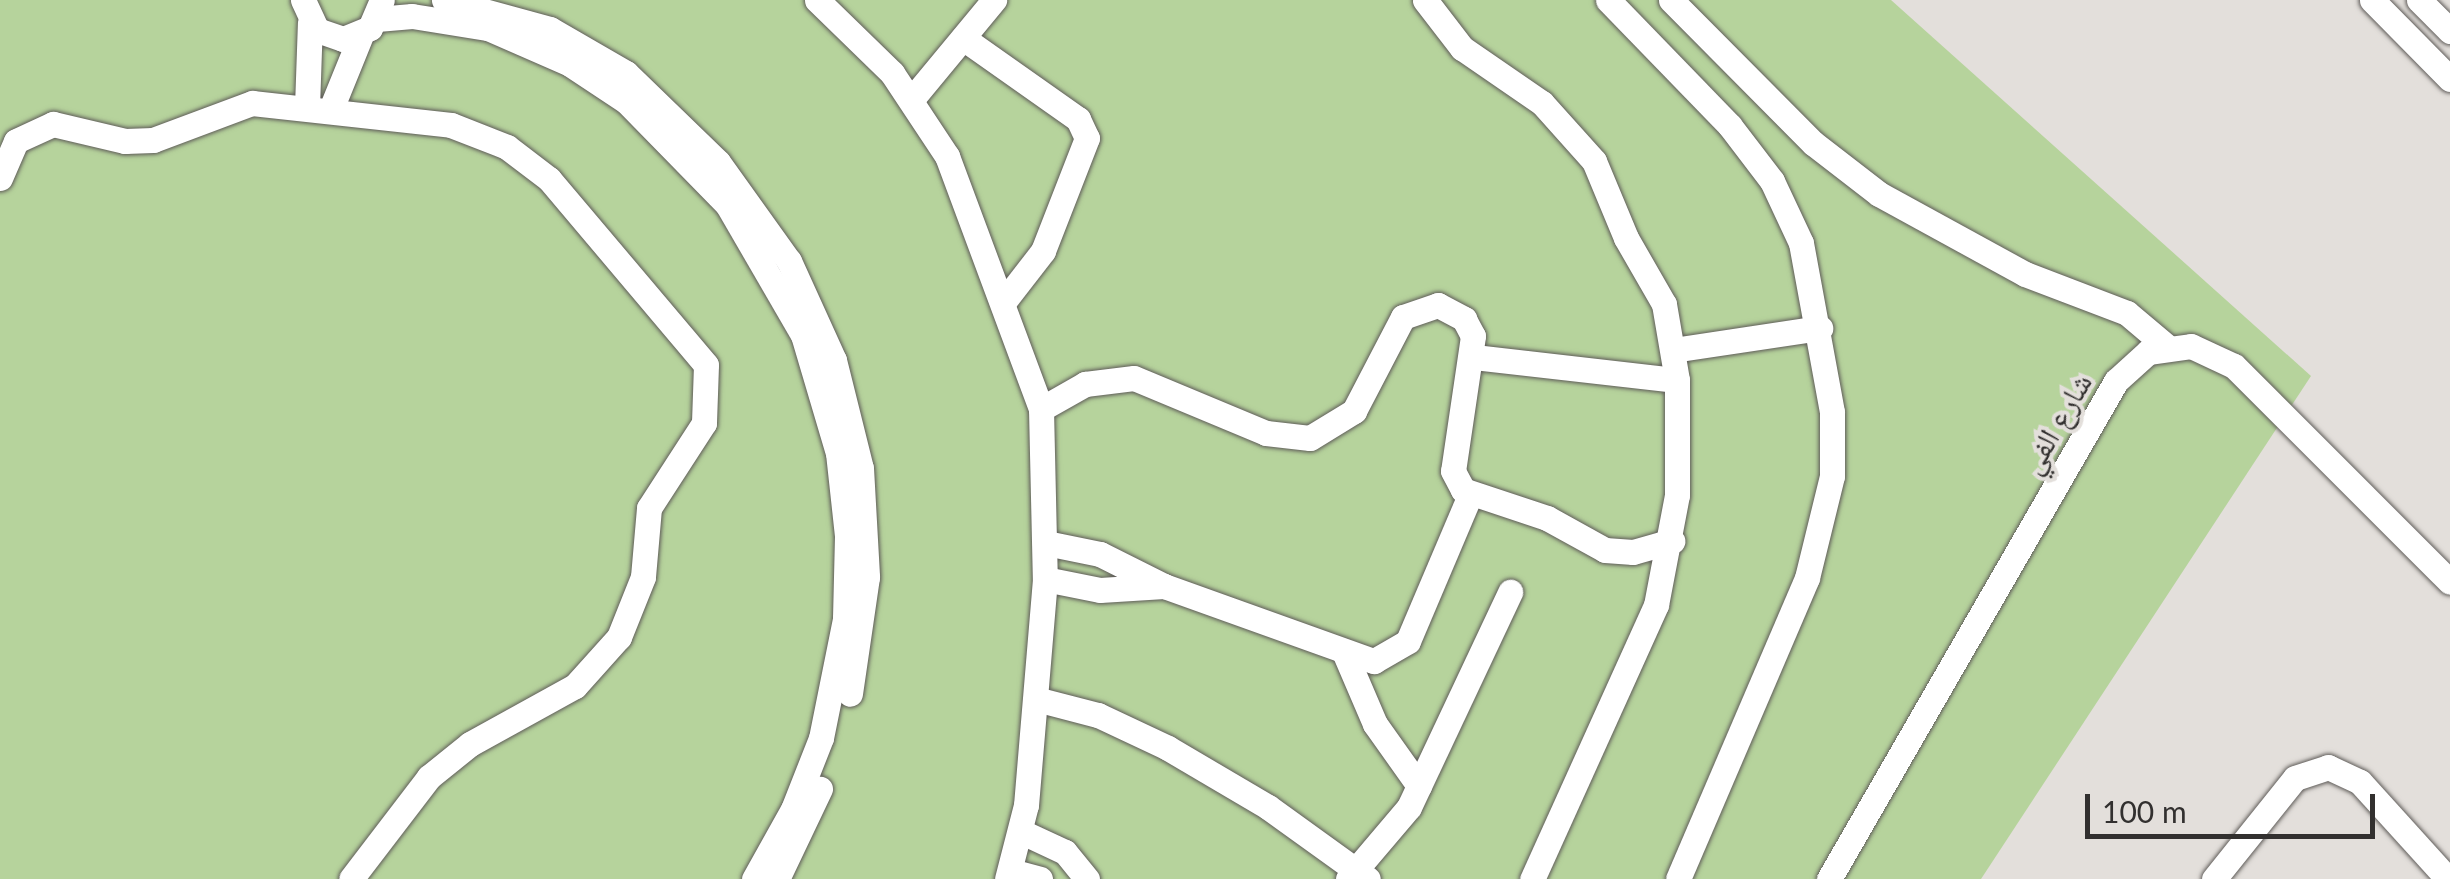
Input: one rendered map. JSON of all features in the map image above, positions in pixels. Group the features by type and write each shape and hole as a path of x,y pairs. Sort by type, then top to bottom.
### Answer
{"street":[{"path":"444,0 550,29 602,56 658,100 718,162 769,230 834,360 866,506 865,610 834,752 777,879"},
{"path":"817,0 912,99 961,186 1041,409 1045,579 1022,832 1009,875 1040,879"},
{"path":"912,99 994,0"},
{"path":"1425,0 1475,61 1542,103 1594,162 1626,238 1657,287 1677,380 1672,541 1630,672 1532,879"},
{"path":"1608,0 1730,126 1772,180 1801,243 1820,328 1834,444 1822,528 1794,611 1678,879"},
{"path":"1671,0 1812,144 1879,194 1980,252 2128,313 2166,346 2191,346 2234,366 2450,582"},
{"path":"2372,0 2450,79"},
{"path":"2419,0 2450,32"},
{"path":"307,11 334,38 373,18 412,16 488,28 544,50 626,101 727,204 803,335 838,453 846,536 845,620 821,738 754,879"},
{"path":"307,11 319,108"},
{"path":"319,108 373,18"},
{"path":"963,38 1078,119 1088,138 1043,251 1005,300"},
{"path":"0,178 16,141 44,125 139,142 168,136 237,105 319,108 451,125 522,156 684,334 709,379 704,423 655,494 637,598 606,655 557,698 449,759 412,796 351,879"},
{"path":"1041,409 1085,384 1134,378 1266,433 1310,438 1354,411 1398,323 1418,308 1448,307 1464,318 1474,357 1454,471 1470,495 1538,514 1605,550 1633,552 1672,541"},
{"path":"1673,350 1820,328"},
{"name":"شارع الفي","path":"1829,879 2116,381 2131,362 2166,346"},
{"path":"1474,357 1677,380"},
{"path":"1046,543 1100,554 1164,586 1345,654 1374,661 1404,646 1470,495"},
{"path":"1045,579 1100,590 1164,586"},
{"path":"1036,699 1098,715 1168,748 1358,876 1397,828 1510,592"},
{"path":"1345,654 1375,724 1419,786"},
{"path":"2214,879 2295,778 2328,767 2360,782 2448,879"},
{"path":"1022,832 1065,852 1081,878"}],"green space":[{"path":"0,0 1891,0 2311,376 1981,879 0,879"}]}
